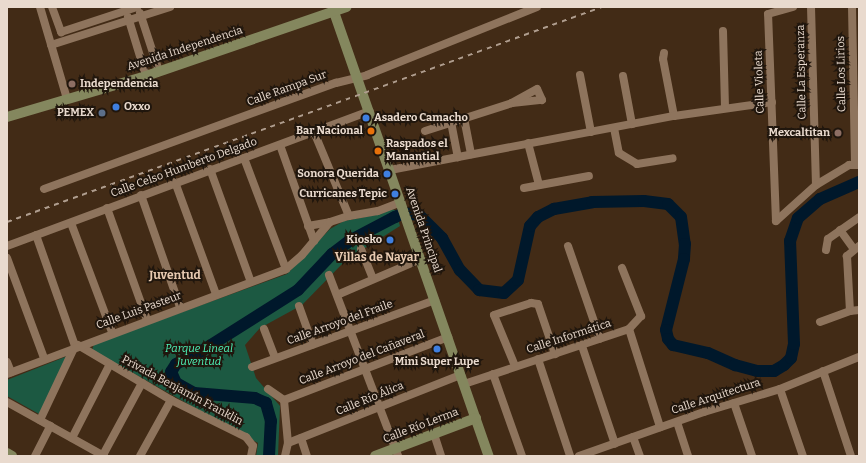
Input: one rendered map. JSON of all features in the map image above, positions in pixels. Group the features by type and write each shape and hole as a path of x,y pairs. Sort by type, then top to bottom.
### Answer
{"street":[{"path":"40,7 67,99"},
{"path":"52,7 61,32 137,7 159,71"},
{"path":"51,45 170,7"},
{"name":"Avenida Independencia","path":"7,117 146,76 346,7"},
{"name":"Calle Rampa Sur","path":"44,189 356,76 367,75 537,7"},
{"name":"Calle Violeta","path":"793,7 768,14 776,221 816,184"},
{"name":"Calle La Esperanza","path":"811,7 816,184"},
{"path":"852,7 859,9"},
{"name":"Calle Los Lirios","path":"852,7 857,165"},
{"path":"125,11 146,76"},
{"name":"Avenida Principal","path":"334,12 370,111 489,456"},
{"path":"723,31 725,107"},
{"path":"664,53 663,59 674,116"},
{"path":"580,75 591,132"},
{"path":"623,76 632,124"},
{"path":"390,170 674,116 725,107 772,102"},
{"path":"425,131 512,103"},
{"name":"Calle Celso Humberto Delgado","path":"7,246 71,223 175,182 370,111"},
{"path":"464,118 471,154"},
{"path":"451,122 458,157"},
{"path":"614,128 619,153 636,164 673,158"},
{"path":"314,132 349,216"},
{"path":"528,144 539,185"},
{"path":"280,145 314,241"},
{"path":"244,158 286,269"},
{"path":"816,184 849,165 857,165"},
{"path":"210,169 251,282"},
{"path":"524,188 589,176"},
{"path":"175,182 216,294"},
{"path":"141,195 180,307"},
{"path":"308,226 378,211 401,204"},
{"path":"107,208 147,320"},
{"path":"826,250 828,239 859,216"},
{"name":"Calle Luis Pasteur","path":"9,373 77,345 286,269 314,241 330,222"},
{"path":"71,223 112,332"},
{"path":"840,230 857,248 847,256 850,311"},
{"path":"36,235 77,345 40,420"},
{"path":"568,246 600,339"},
{"path":"361,249 373,279"},
{"path":"7,258 44,358"},
{"path":"337,295 421,259"},
{"path":"622,268 641,316 629,328"},
{"path":"329,275 352,330 397,452"},
{"name":"Calle Arroyo del Fraile","path":"252,367 435,300"},
{"path":"515,366 494,315 538,304 555,354"},
{"path":"299,306 313,345"},
{"path":"820,322 850,311 859,310"},
{"name":"Calle Informática","path":"463,379 493,374 582,346 629,328 660,427"},
{"path":"264,329 275,358"},
{"name":"Calle Arroyo del Cañaveral","path":"284,400 448,336"},
{"name":"Privada Benjamín Franklin","path":"77,345 171,400 246,437 253,446 251,456"},
{"path":"582,346 614,444"},
{"name":"Calle Arquitectura","path":"579,456 589,454 660,427 780,388 859,357"},
{"path":"538,359 570,456"},
{"path":"7,362 9,373"},
{"path":"72,438 110,364"},
{"path":"823,372 851,456"},
{"path":"493,374 522,456"},
{"name":"Calle Río Álica","path":"288,443 380,407 463,379"},
{"path":"7,402 103,456 142,383"},
{"path":"780,388 803,456"},
{"path":"268,389 284,400 288,443 285,456"},
{"path":"140,456 171,400"},
{"path":"734,403 752,456"},
{"name":"Calle Río Lerma","path":"375,456 397,452 434,434 476,418"},
{"path":"677,422 688,456"},
{"path":"35,456 50,426"},
{"path":"434,434 441,456"},
{"path":"633,437 640,456"},
{"path":"301,438 307,456"},
{"path":"7,453 12,456"}],"green space":[{"name":"Parque Lineal Juventud","path":"391,209 395,210 400,226 346,260 302,305 260,328 245,345 256,378 280,406 278,456 256,456 258,443 92,350 94,344 287,274 330,229 344,221 381,214"},
{"path":"70,355 39,414 7,396 7,380"}],"waterway":[{"path":"269,456 271,421 266,403 255,398 194,393 176,383 171,372 176,364 200,352 298,290 332,254 349,241 395,217 404,213 419,215 442,238 460,270 479,290 504,293 518,280 530,226 538,217 554,209 592,202 644,201 668,204 681,217 685,244 684,259 666,330 668,339 673,345 708,353 735,365 757,371 774,371 784,365 791,358 794,344 790,241 798,218 820,199 859,182"}],"railway":[{"path":"7,222 602,7"}],"place":[{"name":"Independencia","path":"72,84"},
{"name":"Oxxo","path":"116,107"},
{"name":"PEMEX","path":"102,113"},
{"name":"Asadero Camacho","path":"366,118"},
{"name":"Bar Nacional","path":"371,131"},
{"name":"Mexcaltitan","path":"838,133"},
{"name":"Raspados el Manantial","path":"378,151"},
{"name":"Sonora Querida","path":"387,174"},
{"name":"Curricanes Tepic","path":"395,194"},
{"name":"Kiosko","path":"390,240"},
{"name":"Mini Super Lupe","path":"437,349"}],"district":[{"name":"Villas de Nayar","path":"377,258"},
{"name":"Juventud","path":"175,276"}]}
